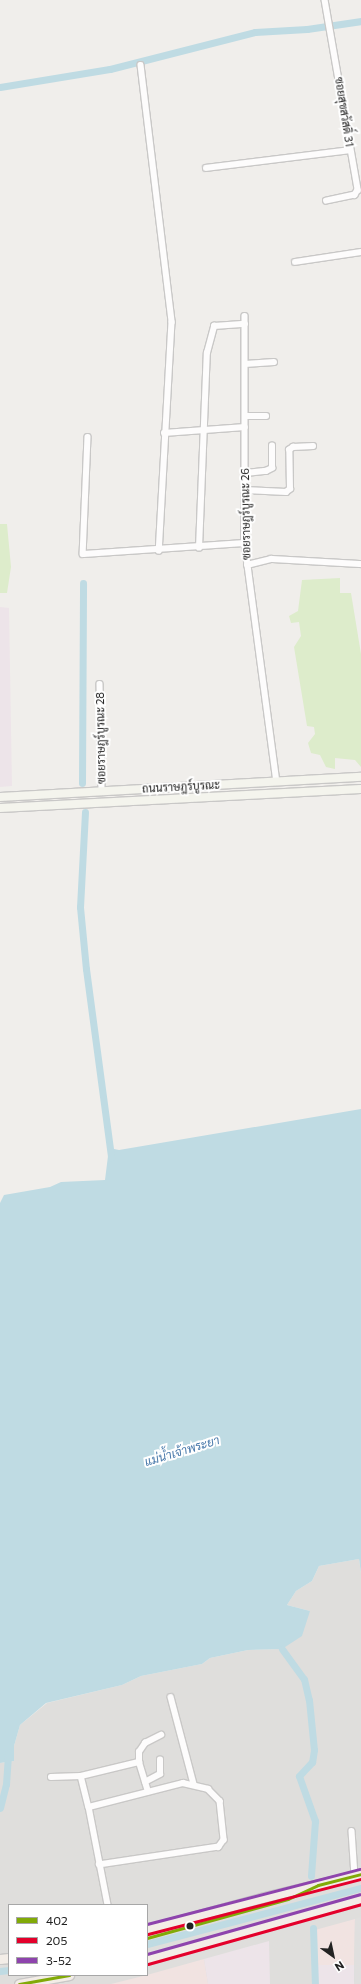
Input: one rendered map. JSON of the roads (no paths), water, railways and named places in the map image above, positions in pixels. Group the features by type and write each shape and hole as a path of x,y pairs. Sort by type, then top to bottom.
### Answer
{"main road":[{"name":"ถนนราษฎร์บูรณะ","path":"0,797 361,777"},
{"name":"ถนนราษฎร์บูรณะ","path":"0,808 361,789"},
{"path":"148,1929 261,1898 358,1875"},
{"path":"148,1959 361,1899"},
{"path":"19,1984 63,1976"}],"street":[{"name":"ซอยสุขสวัสดิ์ 31","path":"325,0 357,193 326,201"},
{"path":"141,65 172,322 164,433 159,551"},
{"path":"206,168 350,150"},
{"path":"295,262 361,252"},
{"name":"ซอยราษฎร์บูรณะ 26","path":"245,316 245,543 247,565 259,636 277,782"},
{"path":"199,548 207,353 212,328 216,325 245,324"},
{"path":"245,364 274,362"},
{"path":"246,416 266,416"},
{"path":"164,433 204,428 245,427"},
{"path":"88,437 83,554 159,551 245,543"},
{"path":"246,472 266,471 272,468 272,446"},
{"path":"245,490 286,492 290,489 289,450 293,447 313,446"},
{"path":"247,565 271,559 302,563 361,564"},
{"name":"ซอยราษฎร์บูรณะ 28","path":"100,684 102,792"},
{"path":"171,1697 194,1784"},
{"path":"148,1792 139,1762 141,1747 161,1735"},
{"path":"145,1782 160,1774 160,1760"},
{"path":"51,1777 81,1776 139,1762"},
{"path":"81,1776 89,1807 108,1904"},
{"path":"89,1807 183,1783 194,1784 214,1792 220,1801 224,1840 219,1847 99,1865"},
{"path":"352,1831 358,1875"}],"water":[{"name":"แม่น้ำเจ้าพระยา","path":"361,1109 361,1573 359,1559 319,1566 312,1581 296,1591 287,1605 310,1611 302,1636 282,1649 248,1650 210,1658 202,1664 141,1676 122,1685 46,1703 20,1725 14,1746 14,1761 0,1763 0,1203 4,1195 50,1187 61,1182 105,1180 109,1148 119,1150"}],"waterway":[{"path":"0,87 110,69 255,32 307,29 361,21"},
{"path":"82,783 83,583"},
{"path":"85,812 80,907 86,969 111,1157"},
{"path":"282,1649 304,1679 309,1700 314,1750 312,1762 299,1776 315,1821 311,1876"},
{"path":"0,1808 6,1784 8,1753"},
{"path":"148,1944 361,1888"},
{"path":"313,1928 315,1984"},
{"path":"0,1971 8,1970"}]}
